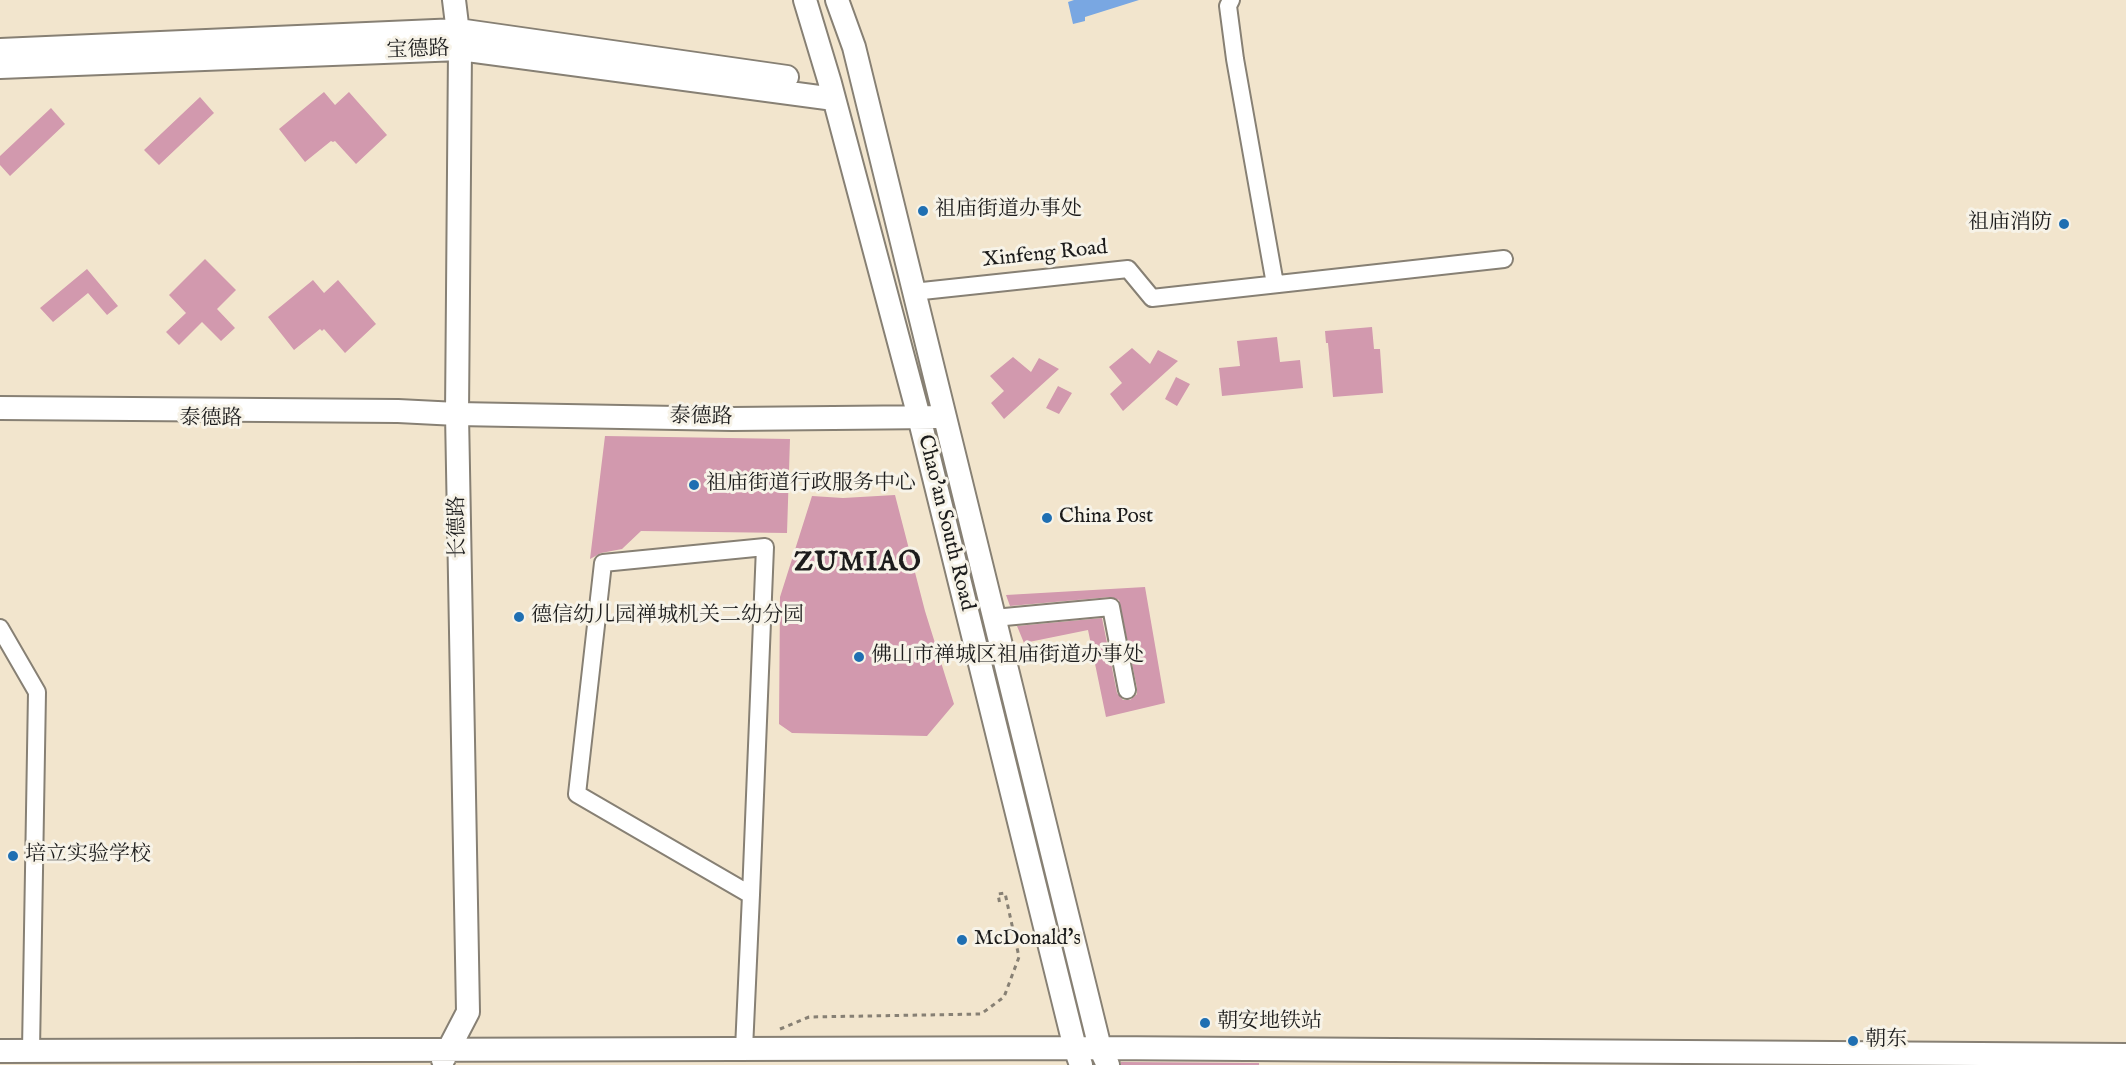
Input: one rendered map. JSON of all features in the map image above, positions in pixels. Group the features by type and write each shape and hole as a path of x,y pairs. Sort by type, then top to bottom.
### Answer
{"main road":[{"name":"长德路","path":"444,1057 468,1012 458,414 459,40 454,0"},
{"name":"Chao'an South Road","path":"805,0 832,91 919,417 1078,1057"},
{"name":"Chao'an South Road","path":"837,0 854,47 1104,1057"},
{"name":"宝德路","path":"0,67 459,40"},
{"name":"宝德路","path":"0,50 459,40 832,91"},
{"name":"泰德路","path":"0,408 398,411 732,419 944,417"},
{"name":"泰德路","path":"0,418 402,422 458,414"},
{"path":"2087,1055 2126,1043"},
{"path":"0,1051 444,1057 744,1049 1078,1057 2126,1055"}],"street":[{"path":"1231,0 1228,6 1234,59 1275,284"},
{"name":"Xinfeng Road","path":"913,292 1128,269 1152,298 1504,259"},
{"path":"744,1049 751,895 765,548 603,563 578,794 751,895"},
{"path":"994,618 1111,607 1127,690"},
{"path":"0,628 38,692 31,1050"}],"path":[{"path":"775,1030 809,1017 981,1014 1004,997 1019,957 1005,893 998,894 1000,905"}],"water":[{"path":"1074,0 1139,0 1085,17 1085,21 1073,24 1068,2"}],"building":[{"path":"324,92 335,105 349,92 387,135 356,164 335,141 331,141 305,162 279,129"},
{"path":"200,97 214,113 159,165 144,150"},
{"path":"51,108 65,124 10,176 0,165 0,156"},
{"path":"205,259 236,290 217,309 235,328 221,341 202,322 179,345 166,332 186,313 169,295"},
{"path":"87,269 118,306 107,315 88,293 53,322 40,308"},
{"path":"313,280 324,293 338,280 376,324 345,353 324,329 322,331 320,329 294,350 268,317"},
{"path":"1372,327 1374,349 1380,349 1383,393 1333,397 1325,331"},
{"path":"1277,337 1280,362 1300,360 1303,388 1222,396 1219,368 1240,366 1237,341"},
{"path":"1132,348 1150,364 1158,350 1178,361 1123,411 1110,394 1122,383 1109,367"},
{"path":"1013,357 1031,372 1039,358 1059,369 1004,419 991,403 1004,391 990,376"},
{"path":"1176,377 1190,384 1177,406 1165,399"},
{"path":"1058,386 1072,393 1059,414 1046,408"},
{"name":"祖庙街道行政服务中心","path":"605,436 790,439 787,533 641,531 622,549 601,553 590,559"},
{"name":"佛山市禅城区祖庙街道办事处","path":"895,495 925,611 954,704 927,736 792,733 779,724 780,597 812,496 843,498"},
{"path":"1145,587 1165,703 1106,717 1088,630 1024,643 1017,626 1102,618 1117,693 1123,700 1130,700 1137,694 1137,688 1119,600 1110,597 1010,606 1006,595"},
{"path":"1121,1062 1259,1063 1259,1065 1121,1065"}],"place":[{"name":"祖庙街道办事处","path":"923,211"},
{"name":"祖庙消防","path":"2064,224"},
{"name":"祖庙街道行政服务中心","path":"694,485"},
{"name":"China Post","path":"1047,518"},
{"name":"德信幼儿园禅城机关二幼分园","path":"519,617"},
{"name":"佛山市禅城区祖庙街道办事处","path":"859,657"},
{"name":"培立实验学校","path":"13,856"},
{"name":"McDonald's","path":"962,940"},
{"name":"朝安地铁站","path":"1205,1023"},
{"name":"朝东","path":"1853,1041"}],"district":[{"name":"ZUMIAO","path":"858,564"}]}
